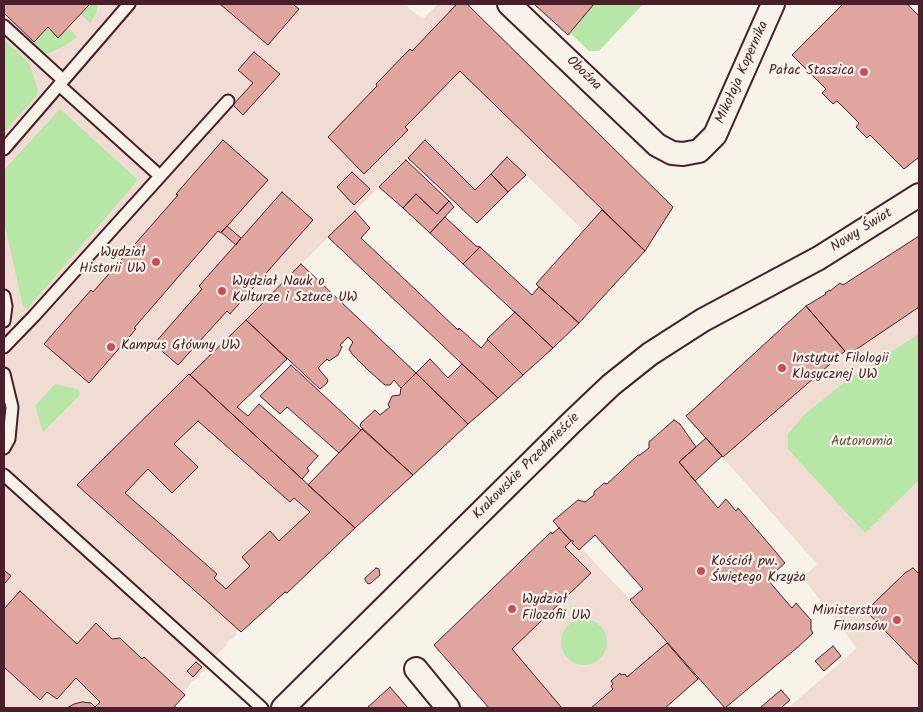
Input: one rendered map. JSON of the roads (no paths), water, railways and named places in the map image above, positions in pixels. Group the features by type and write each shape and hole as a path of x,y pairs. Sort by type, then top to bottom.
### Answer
{"street":[{"name":"Oboźna","path":"509,4 657,145"},
{"name":"Mikołaja Kopernika","path":"657,145 672,153 693,153 706,145 715,135 773,4"},
{"name":"Nowy Świat","path":"804,267 919,195"},
{"name":"Krakowskie Przedmieście","path":"283,708 611,385 671,339 804,267"},
{"path":"416,669 448,708"}],"lane":[{"path":"4,149 129,4"},
{"path":"4,26 61,83 160,176"},
{"path":"4,347 228,101"},
{"path":"4,296 6,306 4,321"},
{"path":"4,374 12,407 9,439 4,448"},
{"path":"4,475 262,708"}],"place":[{"name":"Pałac Staszica","path":"864,72"},
{"name":"Wydział Historii UW","path":"156,262"},
{"name":"Wydział Nauk o Kulturze i Sztuce UW","path":"222,291"},
{"name":"Kampus Główny UW","path":"111,347"},
{"name":"Instytut Filologii Klasycznej UW","path":"782,368"},
{"name":"Kościół pw. Świętego Krzyża","path":"701,571"},
{"name":"Wydział Filozofii UW","path":"512,609"},
{"name":"Ministerstwo Finansów","path":"897,620"}],"park label":[{"name":"Autonomia","path":"862,443"}]}
